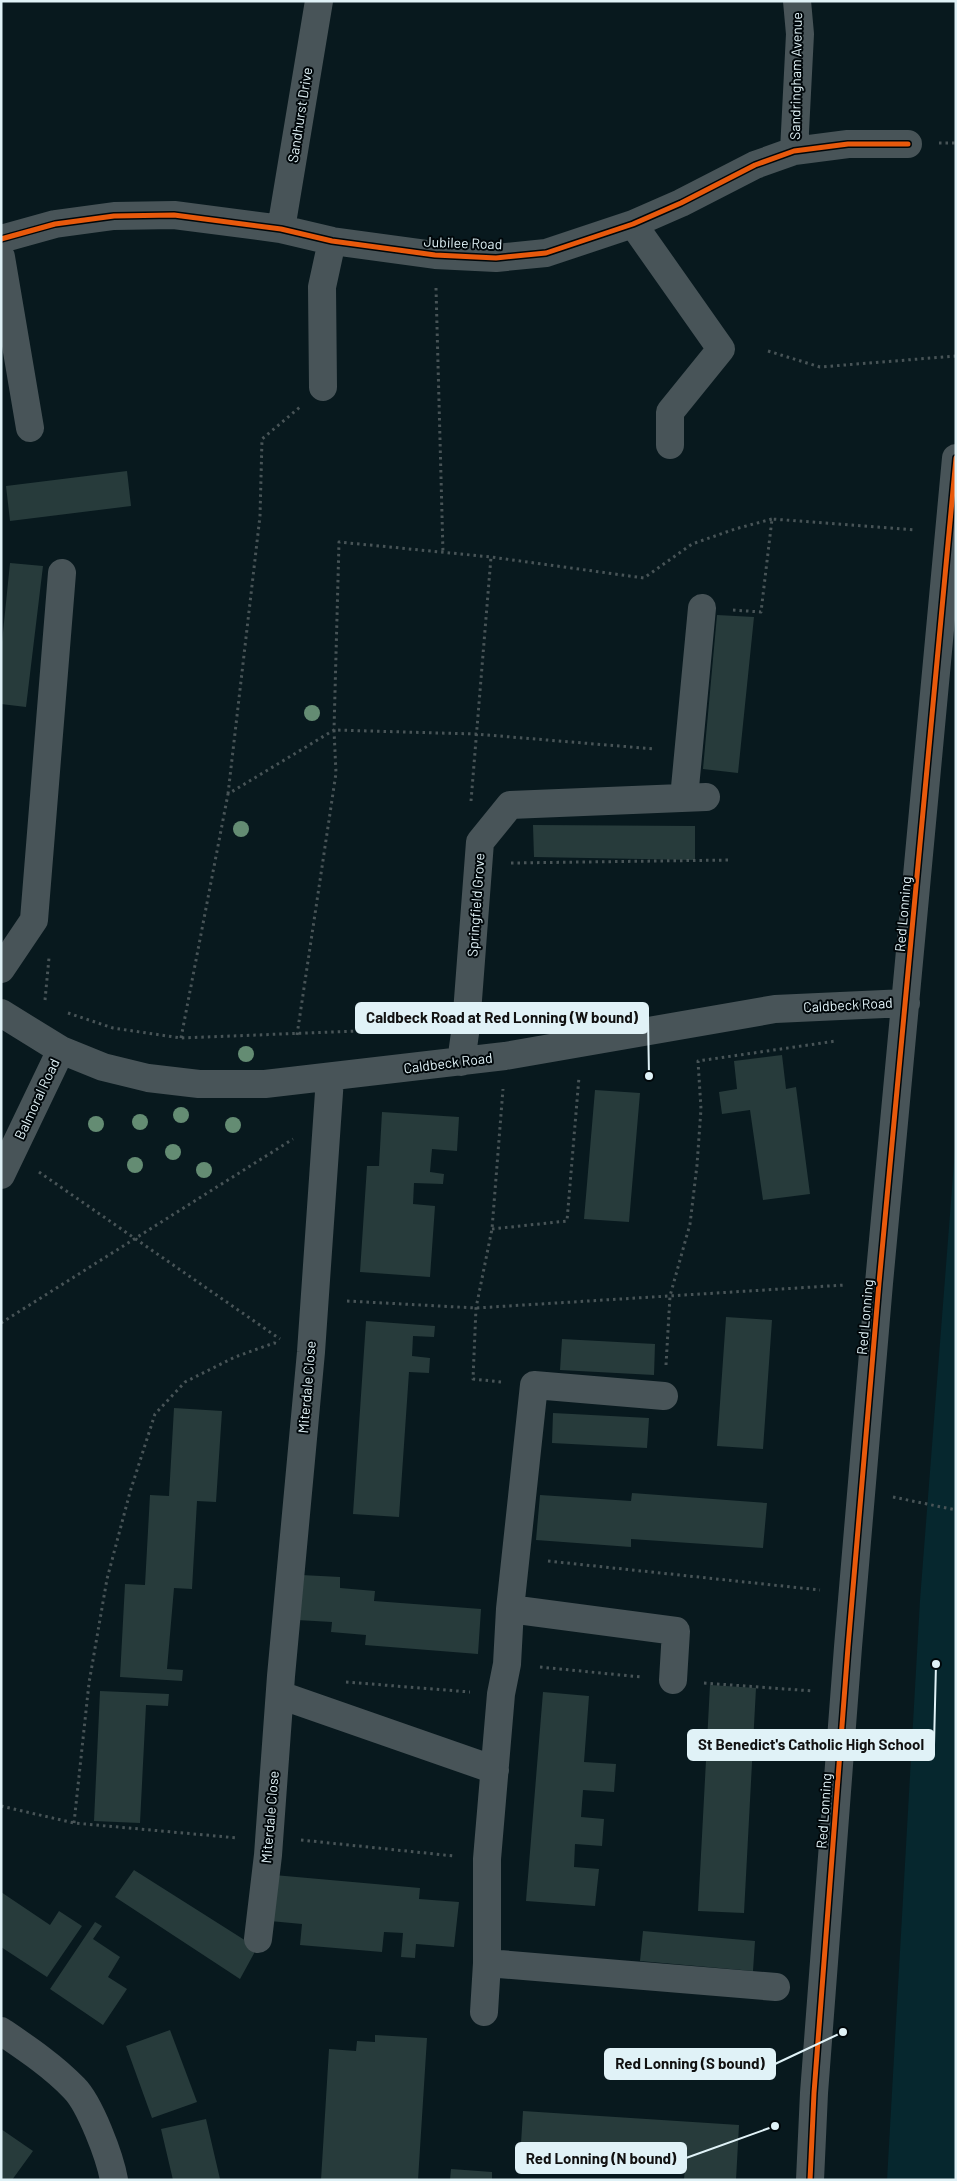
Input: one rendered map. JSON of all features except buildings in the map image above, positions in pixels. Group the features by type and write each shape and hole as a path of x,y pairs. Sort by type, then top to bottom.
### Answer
{"street":[{"name":"Sandhurst Drive","path":"281,229 319,1"},
{"name":"Sandringham Avenue","path":"794,151 800,34 797,1"},
{"name":"Jubilee Road","path":"1,239 55,224 114,216 174,215 281,229 332,241 435,254 496,258 546,253 633,224 681,203 755,165 794,151 848,144 908,144"},
{"path":"633,224 721,349 670,412 670,445"},
{"path":"323,387 322,287 332,241"},
{"path":"1,257 30,428"},
{"name":"Red Lonning","path":"810,2180 814,2093 852,1594 956,458"},
{"path":"1,969 34,920 62,573"},
{"path":"689,752 702,608"},
{"name":"Springfield Grove","path":"461,1062 466,1026 480,842 510,805 695,798 689,752"},
{"name":"Caldbeck Road","path":"1,1013 61,1050 103,1067 148,1078 198,1084 265,1084 330,1078 505,1056 775,1010 906,1003"},
{"name":"Balmoral Road","path":"7,1164 61,1050"},
{"name":"Miterdale Close","path":"258,1939 268,1856 280,1695 311,1352 330,1078"},
{"path":"484,2012 487,1963 487,1859 501,1694 507,1664 510,1609 534,1385 664,1396"},
{"path":"510,1609 676,1631 672,1680"},
{"path":"280,1695 495,1770"},
{"path":"487,1963 776,1987"},
{"path":"1,2031 41,2059 76,2089 91,2116 114,2180"}],"path":[{"path":"435,254 443,553"},
{"path":"768,351 820,367 956,356"},
{"path":"181,1038 228,794 260,516 262,439 323,387"},
{"path":"702,608 761,612 772,519"},
{"path":"298,1035 336,773 334,730 339,542 644,578 692,544 735,528 772,519 949,533"},
{"path":"228,794 334,730 475,734 689,752"},
{"path":"492,1229 567,1221 582,1044"},
{"path":"505,1056 492,1229 476,1308 472,1379 534,1385"},
{"path":"1,1323 327,1118"},
{"path":"7,1164 135,1239 277,1338 311,1352"},
{"path":"314,1300 476,1308 879,1283"},
{"path":"74,1823 89,1683 107,1578 130,1492 155,1414 185,1382 235,1357 274,1343 311,1352"},
{"path":"861,1490 956,1510"},
{"path":"517,1557 852,1594"},
{"path":"338,1681 501,1694"}],"shaded area":[{"path":"956,1137 956,2180 887,2180 920,1600"}],"cycle path":[{"path":"1,239 55,224 114,216 174,215 281,229 332,241 435,255 496,258 546,253 633,224 681,203 755,165 794,151 848,144 908,144"},
{"path":"810,2180 814,2093 848,1647 879,1283 956,458"}],"place":[{"name":"Caldbeck Road at Red Lonning (W bound)","path":"649,1076"},
{"name":"St Benedict's Catholic High School","path":"936,1664"},
{"name":"Red Lonning (S bound)","path":"843,2032"},
{"name":"Red Lonning (N bound)","path":"775,2126"}]}
